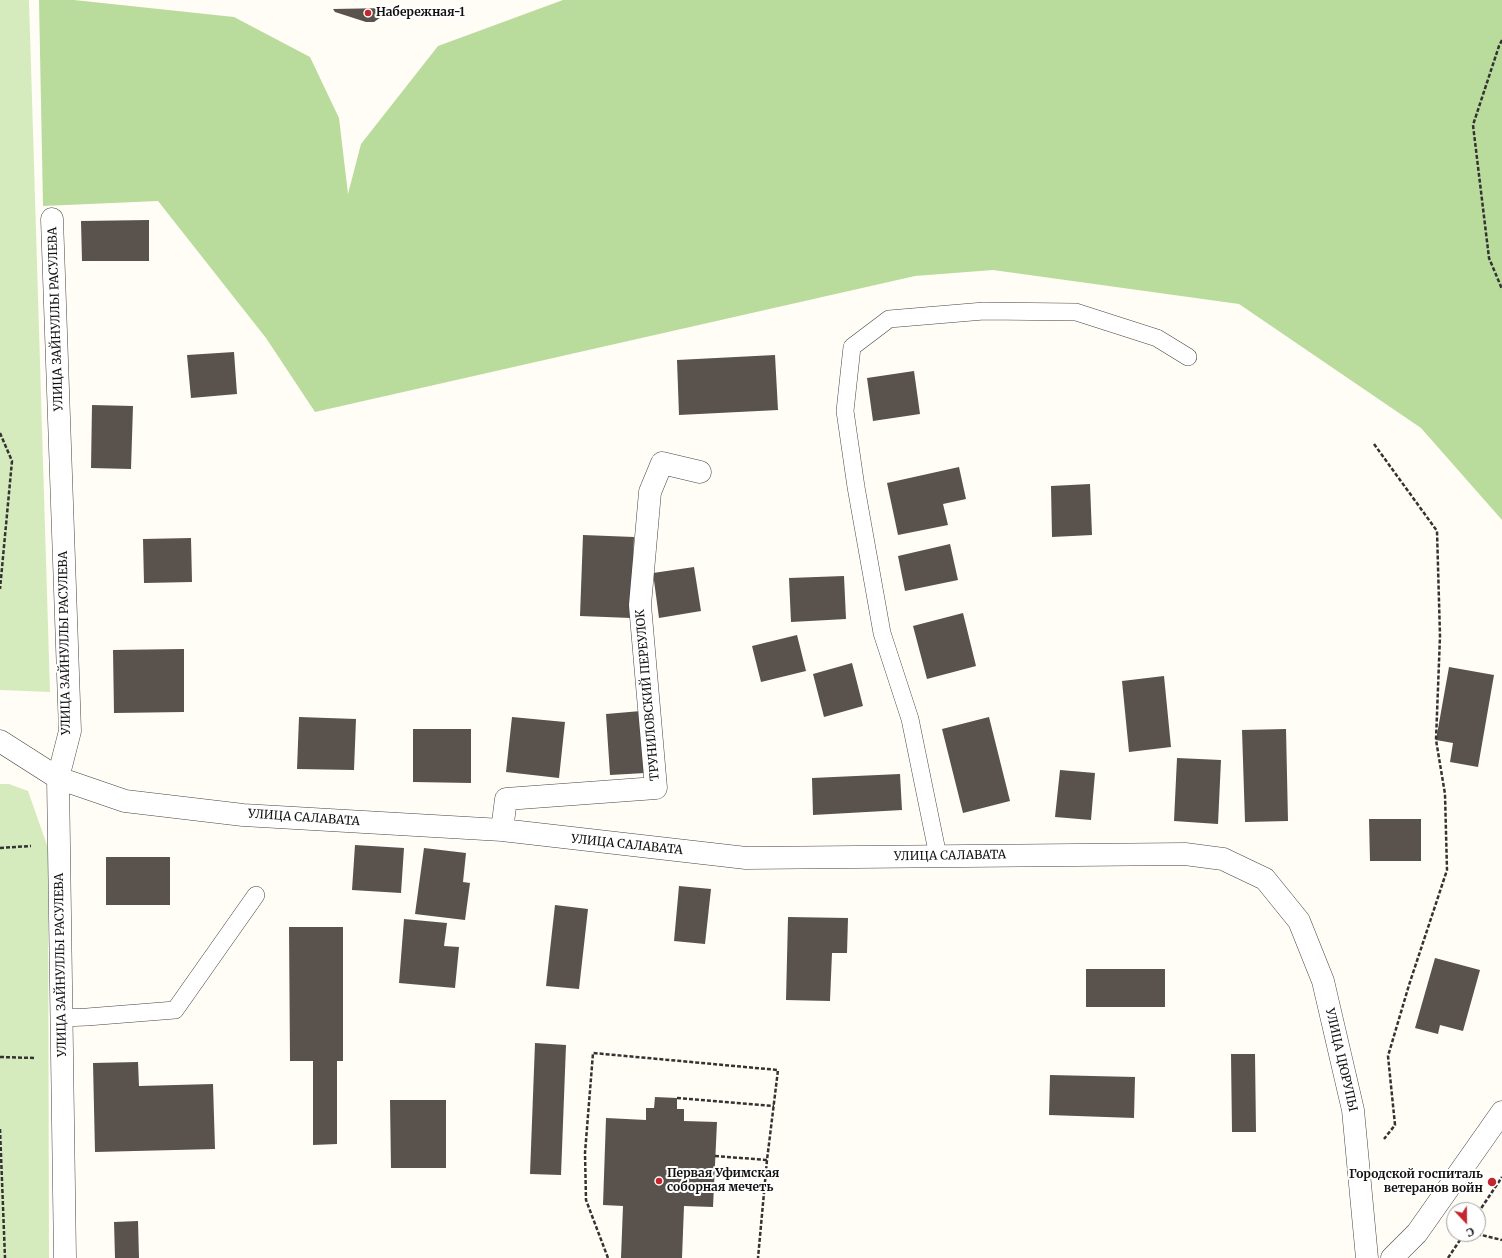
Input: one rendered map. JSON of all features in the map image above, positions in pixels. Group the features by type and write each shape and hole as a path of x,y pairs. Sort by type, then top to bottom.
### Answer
{"street":[{"name":"УЛИЦА ЗАЙНУЛЛЫ РАСУЛЕВА","path":"52,218 70,731 58,778 65,1258"},
{"name":"ТРУНИЛОВСКИЙ ПЕРЕУЛОК","path":"502,830 506,799 656,788 640,605 650,492 662,463 700,472"},
{"name":"УЛИЦА САЛАВАТА","path":"0,742 58,778 125,801 243,815 502,830 746,858 1185,854 1223,859 1265,879"},
{"name":"УЛИЦА ЦЮРУПЫ","path":"1265,879 1299,921 1323,981 1353,1110 1367,1258"},
{"path":"1392,1258 1417,1233 1502,1112"}],"lane":[{"path":"938,856 910,719 882,633 856,487 845,411 852,347 889,319 984,311 1076,312 1157,338 1188,357"},
{"path":"61,1018 175,1010 256,895"}],"path":[{"path":"1502,40 1473,125 1489,258 1502,289"},
{"path":"0,433 12,461 0,589"},
{"path":"1358,1171 1395,1125 1388,1056 1409,985 1447,870 1445,794 1436,740 1440,636 1437,531 1374,444"},
{"path":"0,848 32,846"},
{"path":"608,1258 586,1200 585,1153 593,1053 778,1070 767,1160 758,1258"},
{"path":"0,1058 62,1058"},
{"path":"677,1098 774,1106"},
{"path":"0,1129 5,1258"},
{"path":"715,1156 767,1160"},
{"path":"1485,1202 1502,1177"},
{"path":"1486,1236 1502,1240"},
{"path":"1448,1258 1459,1242"}],"green space":[{"path":"0,0 29,0 50,692 0,690"},
{"path":"39,0 74,0 234,17 310,57 339,118 348,194 361,144 438,46 563,0 1502,0 1502,520 1421,428 1239,304 993,270 915,276 315,412 266,338 158,201 43,206"},
{"path":"0,784 9,784 28,791 48,848 49,1258 0,1258"}],"building":[{"path":"388,8 388,12 374,22 366,22 335,12 333,9"},
{"path":"149,220 149,261 82,261 81,221"},
{"path":"234,352 237,394 191,398 187,355"},
{"path":"775,355 778,410 679,415 677,360"},
{"path":"914,371 920,414 873,421 867,378"},
{"path":"92,405 133,406 131,469 91,468"},
{"path":"959,467 966,499 943,504 948,525 898,535 887,483"},
{"path":"1090,484 1092,535 1052,537 1051,486"},
{"path":"583,535 634,537 631,618 580,616"},
{"path":"191,538 192,582 144,583 143,539"},
{"path":"950,544 958,580 905,591 898,556"},
{"path":"694,567 701,611 659,618 653,573"},
{"path":"844,576 846,619 791,622 789,578"},
{"path":"963,613 976,666 927,679 913,626"},
{"path":"797,635 806,671 761,682 752,646"},
{"path":"184,649 184,712 114,713 113,650"},
{"path":"852,663 863,706 824,717 813,674"},
{"path":"1449,667 1494,675 1478,767 1450,762 1453,743 1436,740"},
{"path":"1164,676 1171,747 1129,752 1122,681"},
{"path":"641,711 645,773 610,775 606,714"},
{"path":"299,717 356,719 354,770 297,769"},
{"path":"512,717 565,722 559,778 506,772"},
{"path":"989,717 1010,801 963,813 942,729"},
{"path":"413,729 471,729 471,783 413,782"},
{"path":"1286,729 1288,821 1245,822 1242,730"},
{"path":"1177,758 1221,760 1218,824 1174,821"},
{"path":"1060,770 1095,773 1091,820 1055,817"},
{"path":"900,774 902,810 813,815 812,778"},
{"path":"1369,819 1421,819 1421,861 1370,861"},
{"path":"355,845 404,848 401,893 352,890"},
{"path":"424,848 466,853 463,882 470,883 465,920 415,914"},
{"path":"106,857 170,857 170,905 106,905"},
{"path":"679,886 711,889 705,944 674,941"},
{"path":"555,905 588,909 579,989 546,986"},
{"path":"788,917 848,918 847,953 832,953 830,1001 786,1000"},
{"path":"404,919 447,923 444,946 459,947 455,988 399,983"},
{"path":"289,927 343,927 343,1061 337,1061 337,1144 313,1145 313,1061 290,1061"},
{"path":"1435,958 1480,970 1463,1031 1440,1025 1438,1034 1415,1028"},
{"path":"1086,969 1165,969 1165,1007 1086,1007"},
{"path":"535,1043 566,1045 561,1175 530,1174"},
{"path":"1231,1054 1255,1054 1256,1132 1232,1132"},
{"path":"138,1062 139,1086 213,1084 215,1149 95,1152 93,1063"},
{"path":"1050,1075 1135,1077 1134,1118 1049,1115"},
{"name":"Первая Уфимская соборная мечеть","path":"655,1097 677,1098 677,1109 684,1109 684,1121 717,1122 713,1207 684,1206 682,1258 621,1258 623,1206 603,1205 606,1118 646,1120 646,1108 654,1108"},
{"path":"390,1100 446,1100 446,1168 391,1168"},
{"path":"138,1221 139,1258 115,1258 114,1222"}],"place":[{"name":"Набережная-1","path":"368,13"},
{"name":"Первая Уфимская соборная мечеть","path":"659,1181"},
{"name":"Городской госпиталь ветеранов войн","path":"1492,1182"}]}
